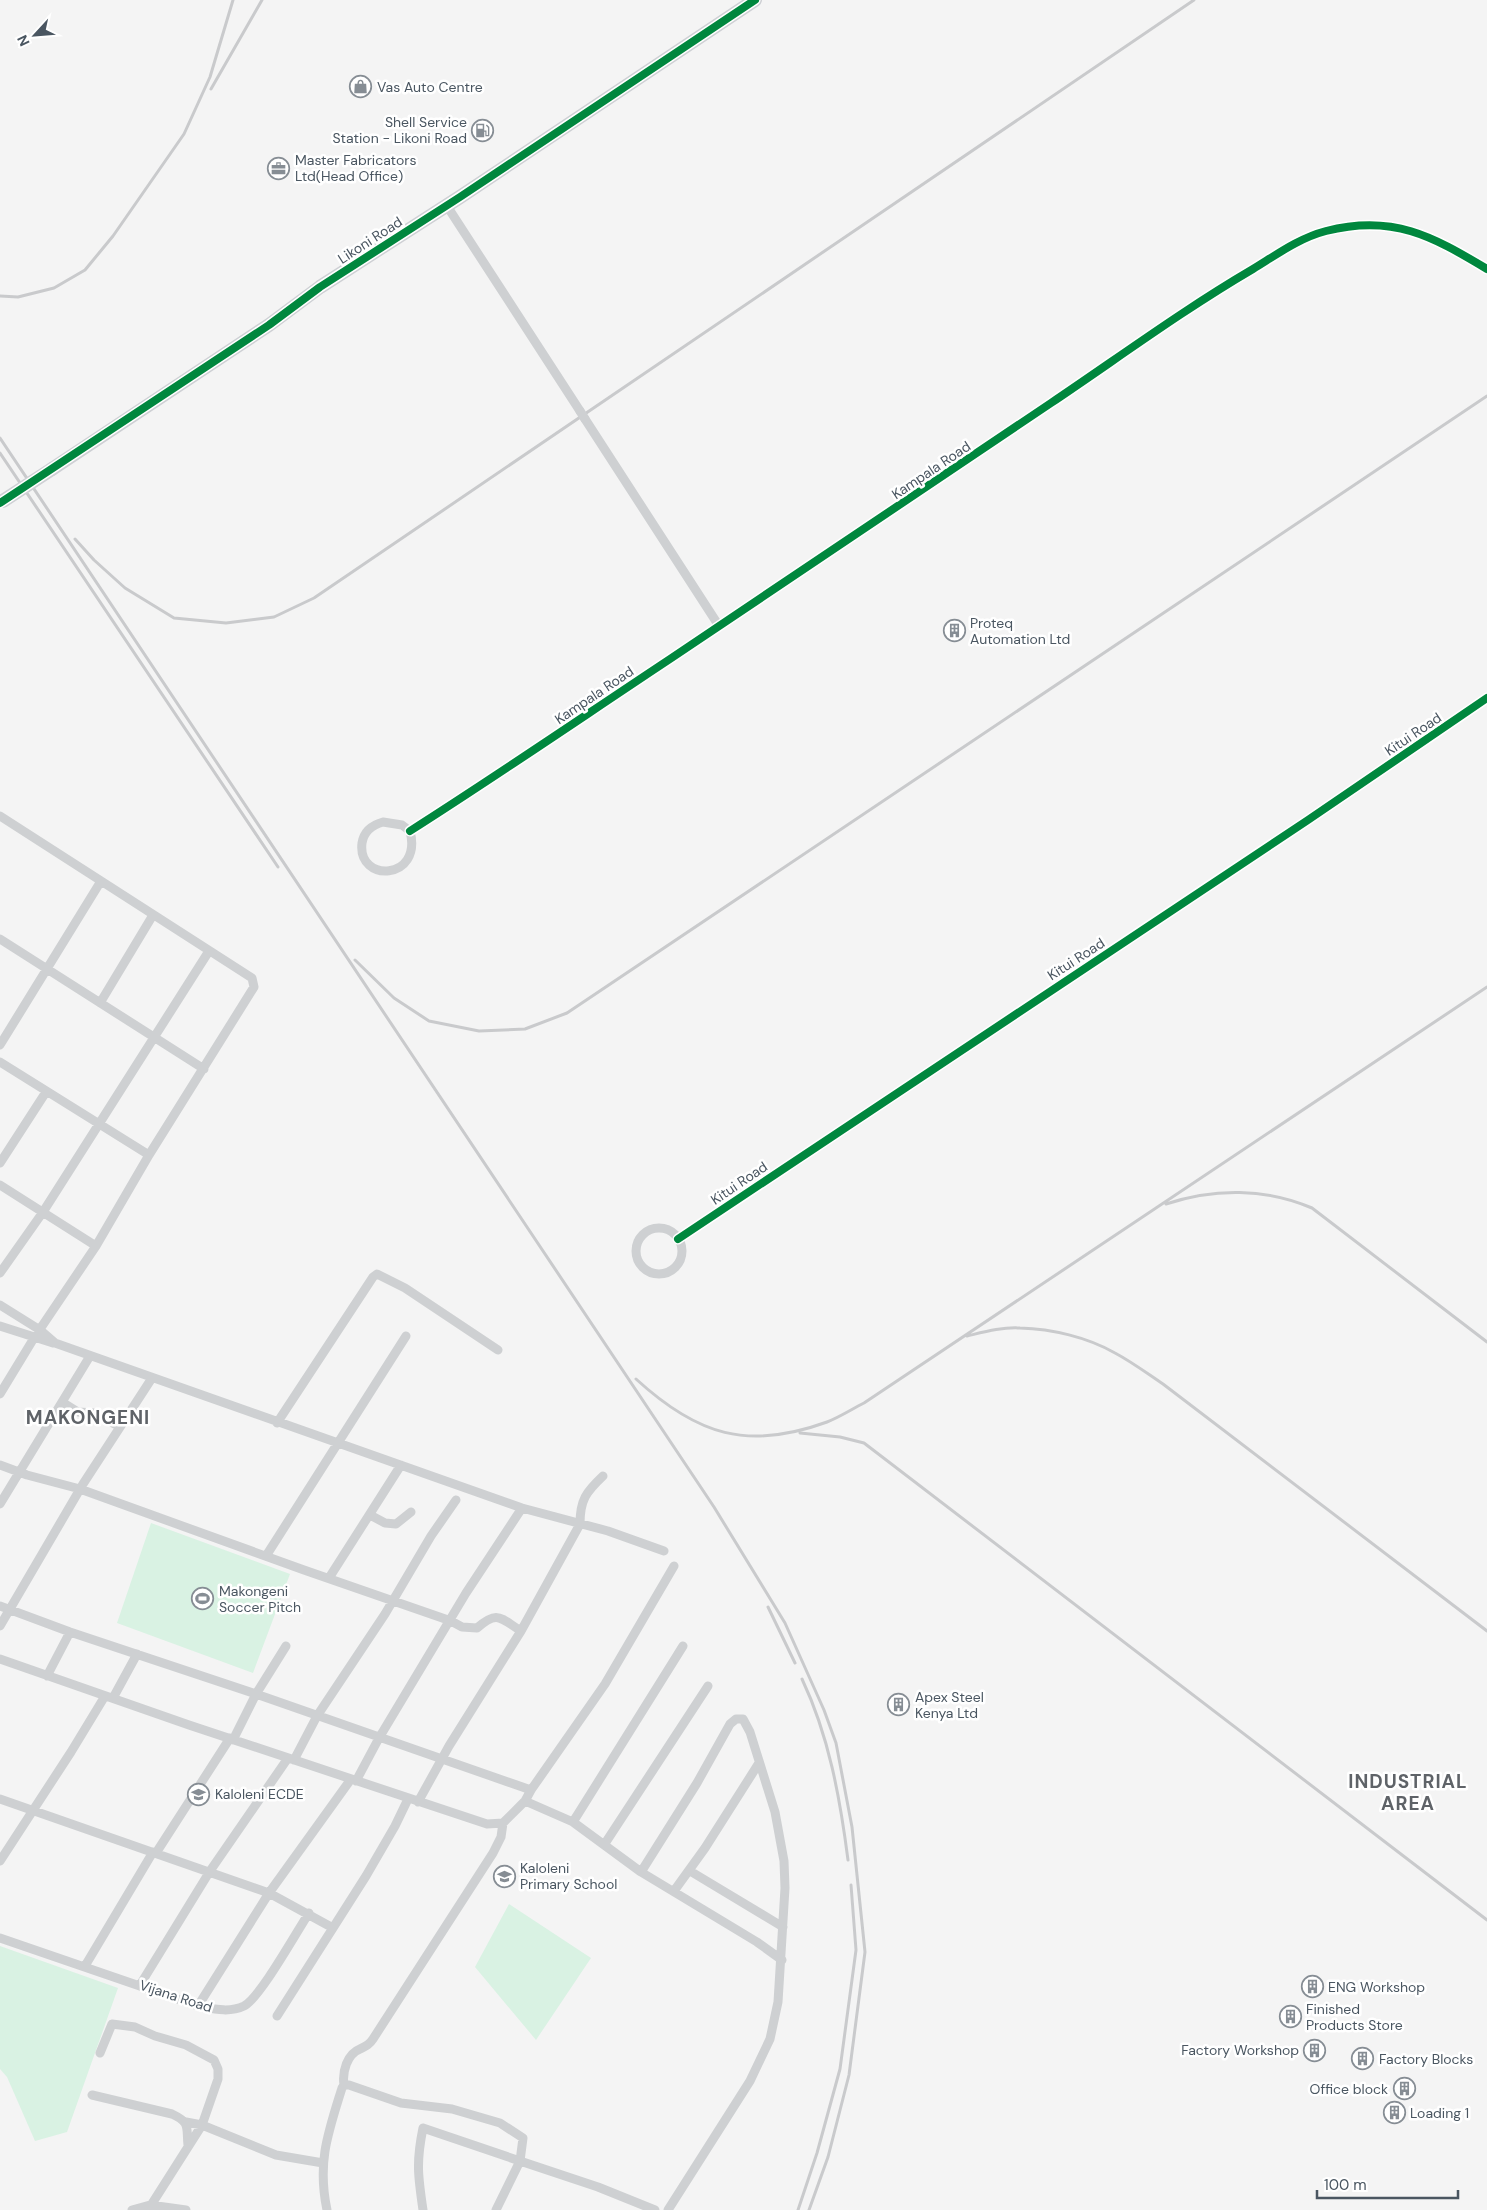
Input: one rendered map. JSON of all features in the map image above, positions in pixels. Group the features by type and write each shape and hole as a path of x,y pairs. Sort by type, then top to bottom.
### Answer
{"street":[{"name":"Likoni Road","path":"51,467 269,325 320,287 447,206 748,0"},
{"name":"Likoni Road","path":"1,500 680,47 755,0"},
{"path":"447,206 719,626"},
{"name":"Kampala Road","path":"410,831 719,626 1225,285 1305,238 1324,231 1359,225 1403,228 1442,242 1487,269"},
{"name":"Kitui Road","path":"678,1239 1308,820 1487,698"},
{"path":"0,816 252,978 255,982 254,987 149,1156 96,1246 34,1338 0,1394"},
{"path":"392,822 402,825 410,831 412,840 408,859 403,866 395,871 386,872 377,870 369,865 361,848 367,831 374,825 392,822"},
{"path":"0,1045 48,970 101,881"},
{"path":"100,1003 153,915"},
{"path":"0,939 204,1069"},
{"path":"0,1273 43,1212 209,951"},
{"path":"0,1062 149,1156"},
{"path":"0,1163 46,1092"},
{"path":"0,1185 96,1246"},
{"path":"666,1229 678,1239 682,1254 679,1264 671,1271 656,1275 646,1272 639,1264 635,1255 636,1244 640,1237 648,1230 666,1229"},
{"path":"277,1423 373,1277 377,1274 405,1288 498,1350"},
{"path":"0,1306 40,1330 56,1344"},
{"path":"0,1326 522,1508 608,1531 664,1551"},
{"path":"266,1556 406,1336"},
{"path":"0,1504 90,1356"},
{"path":"0,1626 80,1489 152,1378"},
{"path":"62,1402 78,1412 95,1413 120,1427"},
{"path":"0,1465 20,1473 80,1489 451,1621 462,1627 472,1630 490,1618 497,1617 521,1631"},
{"path":"329,1578 401,1465"},
{"path":"418,1802 441,1760 521,1631 580,1524 580,1510 588,1490 603,1476"},
{"path":"140,1985 210,1871 291,1759 456,1500"},
{"path":"198,2006 270,1893 353,1780 451,1621 466,1592 522,1508"},
{"path":"370,1515 385,1523 396,1524 411,1512"},
{"path":"327,2210 324,2193 324,2147 344,2084 342,2077 344,2068 355,2052 366,2046 373,2039 429,1954 493,1853 501,1837 503,1823 525,1800 605,1684 674,1566"},
{"path":"0,1606 70,1632 256,1694 531,1790"},
{"path":"47,1676 70,1632"},
{"path":"85,1966 155,1852 231,1739 286,1646"},
{"path":"573,1822 683,1646"},
{"path":"0,1861 137,1654"},
{"path":"0,1659 418,1802 487,1824 503,1823"},
{"path":"604,1845 708,1686"},
{"path":"641,1872 697,1783 730,1724 736,1719 742,1720 748,1726 775,1812 783,1853 785,1888 782,1960 775,2020 765,2052 740,2097 668,2210"},
{"path":"674,1891 690,1870 759,1763"},
{"path":"277,2016 395,1826 408,1798"},
{"path":"0,1799 270,1893 333,1928"},
{"path":"525,1800 573,1822 641,1872 757,1942 782,1960"},
{"path":"690,1870 783,1927"},
{"name":"Vijana Road","path":"0,1938 198,2006 219,2011 233,2010 250,2002 272,1973 309,1913"},
{"path":"100,2053 108,2029 114,2023 135,2026 155,2036 186,2045 214,2060 219,2074 202,2125 149,2207"},
{"path":"344,2084 353,2085 401,2103 452,2108 500,2123 523,2138 520,2161 496,2210"},
{"path":"92,2095 172,2114 186,2122 202,2125 276,2155 323,2163"},
{"path":"186,2122 188,2145"},
{"path":"424,2210 418,2172 418,2157 424,2128 598,2187 655,2210"},
{"path":"132,2210 149,2207 186,2210"}],"green space":[{"name":"Makongeni Soccer Pitch","path":"151,1523 290,1574 253,1673 117,1623"},
{"path":"509,1904 591,1958 536,2040 475,1967"},
{"path":"0,1946 118,1988 67,2132 35,2141 7,2077 0,2069"}],"railway":[{"path":"0,296 18,297 54,288 85,270 113,236 184,134 210,77 233,0"},
{"path":"211,89 262,0"},
{"path":"75,539 94,560 125,588 174,618 226,623 274,617 314,598 1194,0"},
{"path":"355,960 394,998 429,1021 479,1031 525,1029 567,1013 1487,396"},
{"path":"0,438 714,1507 785,1623 824,1710 836,1743 852,1827 865,1952 849,2075 828,2157 809,2210"},
{"path":"0,453 278,867"},
{"path":"636,1379 658,1398 680,1413 702,1425 725,1432 748,1436 772,1435 799,1431 832,1420 864,1403 1487,987"},
{"path":"1166,1204 1203,1195 1240,1192 1277,1197 1312,1208 1487,1342"},
{"path":"967,1336 1007,1328 1044,1330 1093,1342 1134,1364 1163,1384 1487,1631"},
{"path":"800,1433 840,1437 864,1443 1487,1920"},
{"path":"768,1607 795,1663"},
{"path":"802,1679 819,1723 832,1768 848,1860"},
{"path":"798,2210 817,2153 840,2069 856,1950 851,1885"}],"cycle path":[{"path":"0,503 269,325 320,287 460,197 755,0"},
{"path":"410,831 861,531 1176,318 1297,242 1316,234 1350,226 1372,225 1392,227 1430,238 1487,269"},
{"path":"678,1239 1308,820 1487,698"}],"place":[{"name":"Vas Auto Centre","path":"361,87"},
{"name":"Shell Service Station - Likoni Road","path":"483,130"},
{"name":"Master Fabricators Ltd(Head Office)","path":"279,168"},
{"name":"Proteq Automation Ltd","path":"954,631"},
{"name":"Makongeni Soccer Pitch","path":"203,1599"},
{"name":"Apex Steel Kenya Ltd","path":"899,1705"},
{"name":"Kaloleni ECDE","path":"199,1794"},
{"name":"Kaloleni Primary School","path":"504,1876"},
{"name":"ENG Workshop","path":"1312,1987"},
{"name":"Finished Products Store","path":"1290,2017"},
{"name":"Factory Workshop","path":"1315,2050"},
{"name":"Factory Blocks","path":"1363,2059"},
{"name":"Office block","path":"1404,2089"},
{"name":"Loading 1","path":"1394,2113"}],"district":[{"name":"MAKONGENI","path":"88,1417"},
{"name":"INDUSTRIAL AREA","path":"1408,1792"}]}
